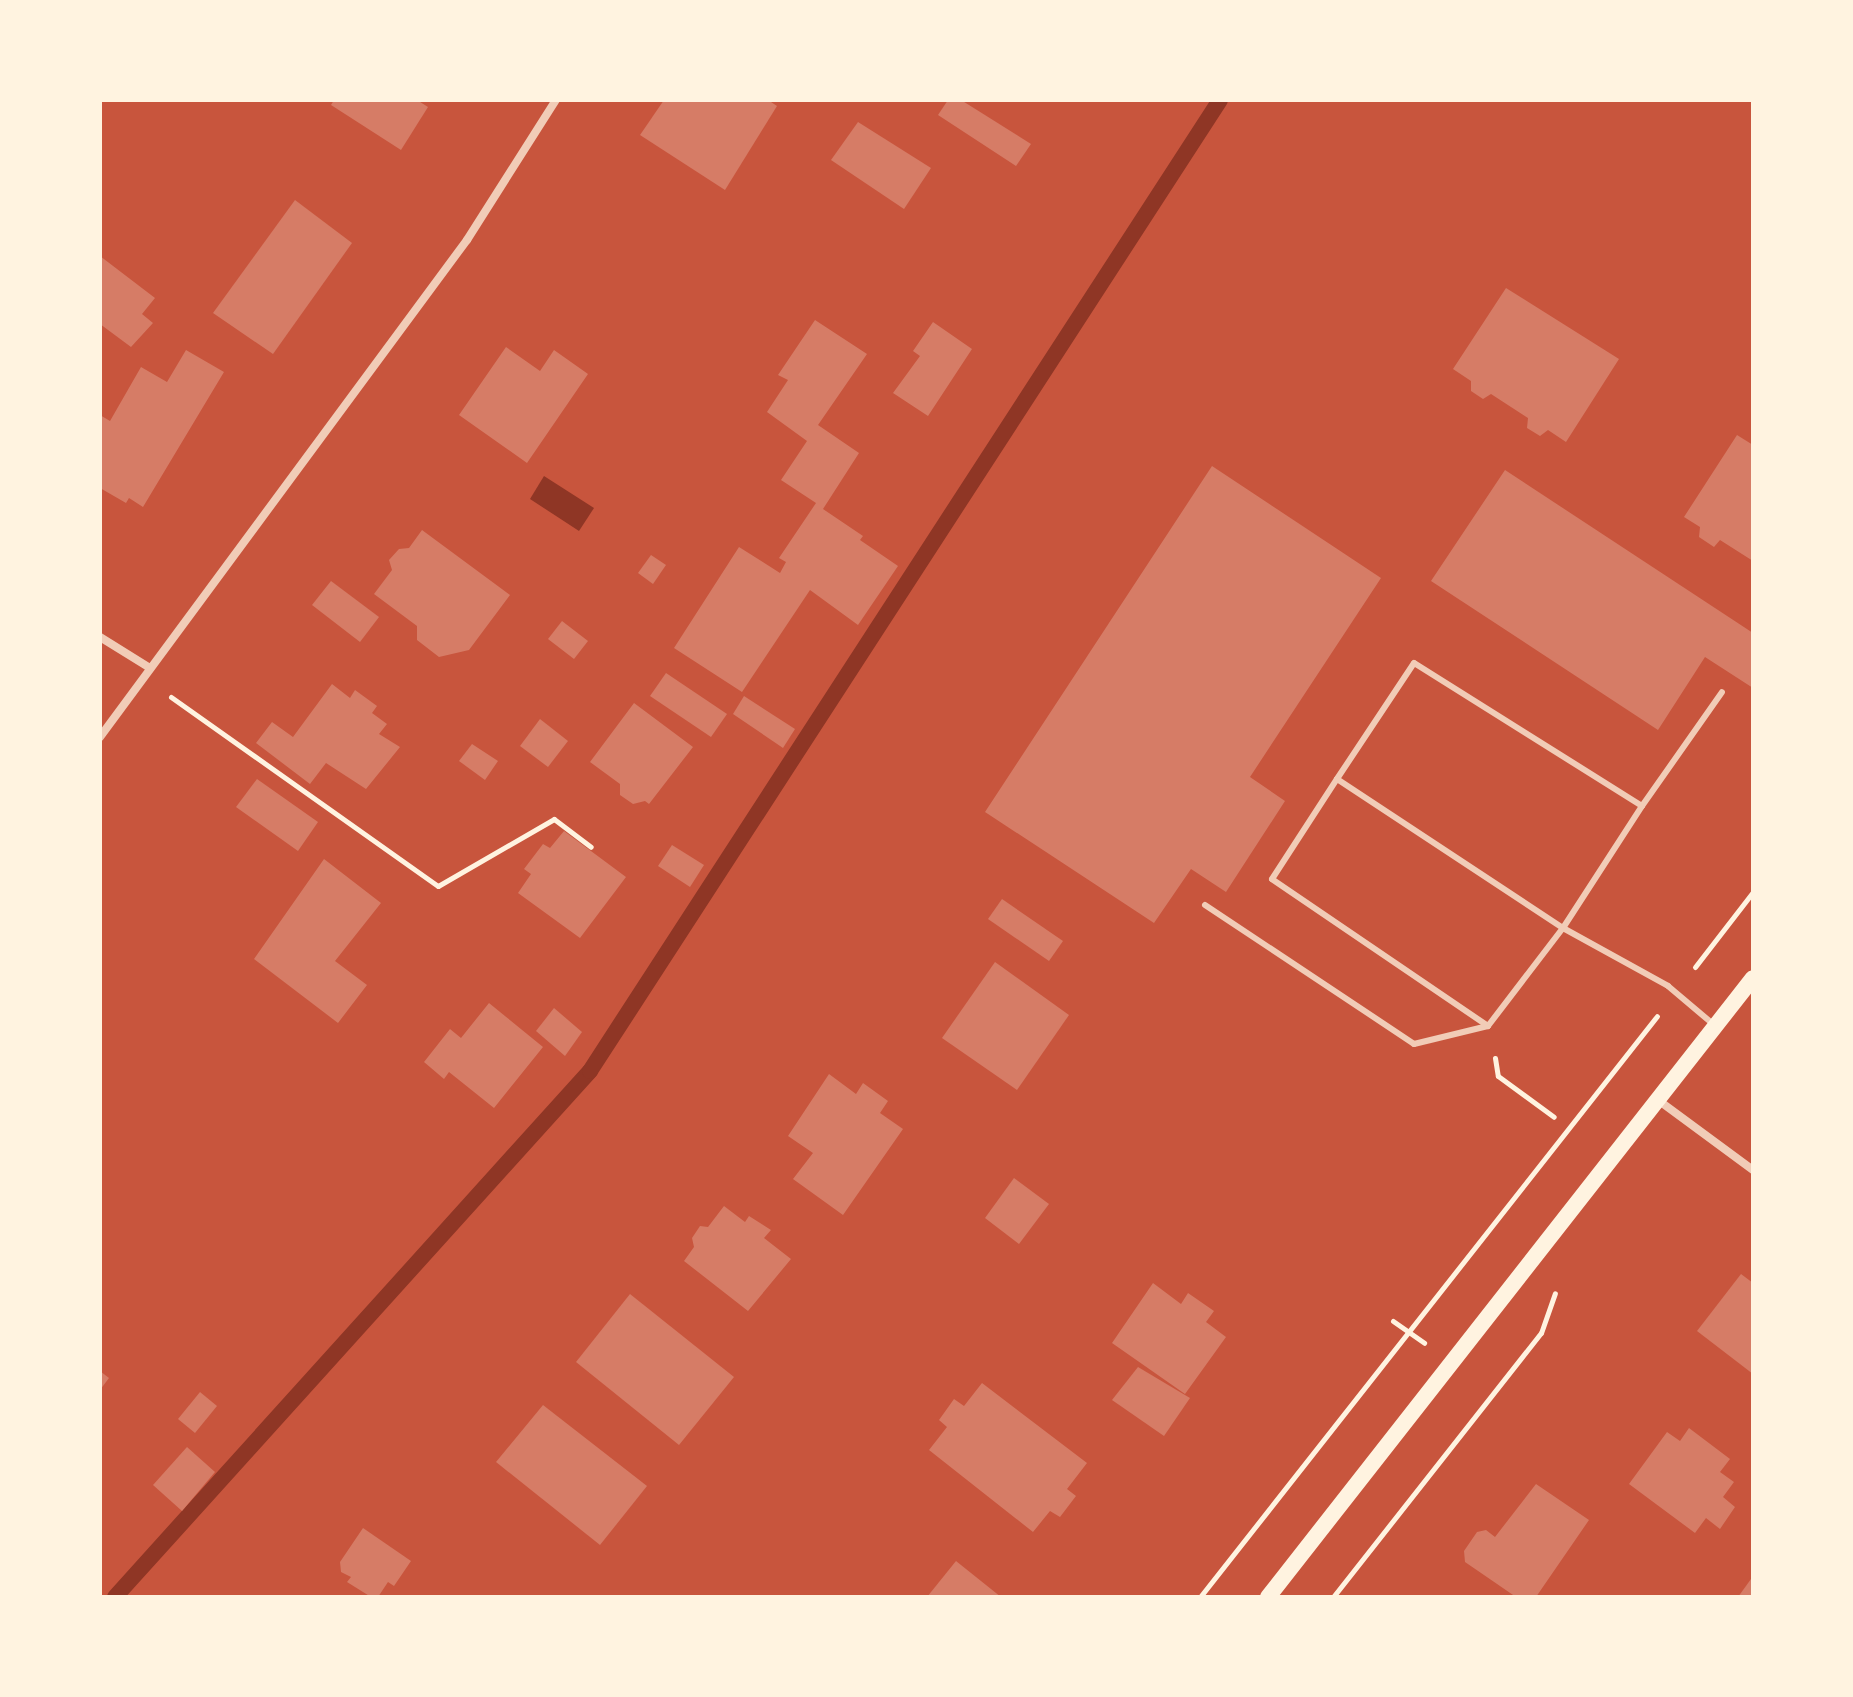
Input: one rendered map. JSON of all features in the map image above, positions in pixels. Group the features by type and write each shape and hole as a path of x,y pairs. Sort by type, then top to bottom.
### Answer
{"main road":[{"path":"1268,1597 1753,978"}],"street":[{"path":"100,737 467,240 556,100"},
{"path":"100,637 150,668"},
{"path":"1658,1100 1753,1170"}],"lane":[{"path":"1488,1026 1272,879 1414,663 1642,806"},
{"path":"1205,905 1414,1044 1488,1026 1563,928 1642,806 1722,692"},
{"path":"1337,779 1563,928 1675,993 1716,1027"}],"path":[{"path":"143,679 438,886 554,819 591,847"},
{"path":"1200,1597 1753,892"},
{"path":"1498,1076 1554,1117"},
{"path":"1333,1597 1541,1333 1555,1293 1562,1284"},
{"path":"1393,1321 1425,1343"}],"shaded area":[{"path":"544,476 594,508 579,531 530,499"}],"building":[{"path":"334,100 417,100 428,107 401,150 331,105"},
{"path":"664,100 768,100 777,106 725,190 640,135"},
{"path":"948,100 961,100 1031,144 1016,166 938,115"},
{"path":"858,122 931,168 904,209 831,160"},
{"path":"295,200 352,243 273,354 213,313"},
{"path":"100,256 155,298 142,314 153,323 131,347 100,324"},
{"path":"1506,288 1619,359 1566,442 1548,430 1540,436 1527,428 1528,418 1491,394 1483,399 1471,391 1471,381 1453,369"},
{"path":"815,320 867,354 818,425 859,453 823,509 863,536 860,540 898,566 858,625 810,590 742,692 674,648 739,547 780,573 786,562 779,558 816,503 781,480 807,441 767,412 788,380 778,375"},
{"path":"933,322 972,349 928,416 893,393 920,356 913,351"},
{"path":"506,347 540,371 554,350 588,374 527,463 459,415"},
{"path":"186,350 224,372 143,507 129,498 126,503 100,488 100,415 110,421 141,367 167,382"},
{"path":"1737,435 1753,445 1753,561 1720,540 1714,547 1699,537 1700,527 1684,517"},
{"path":"1212,466 1381,578 1250,777 1285,801 1226,892 1191,869 1154,923 985,812"},
{"path":"1505,470 1753,633 1753,688 1705,657 1658,730 1431,581"},
{"path":"422,530 510,595 469,650 439,657 417,640 417,626 374,594 392,570 389,560 399,549 409,548"},
{"path":"651,555 666,565 653,584 638,573"},
{"path":"331,581 379,617 360,642 312,605"},
{"path":"562,621 588,641 574,659 548,639"},
{"path":"666,673 727,714 711,737 650,696"},
{"path":"332,684 350,698 355,690 377,706 372,713 387,724 379,734 400,747 366,789 326,763 310,784 256,743 272,722 293,737"},
{"path":"744,696 795,729 783,748 733,714"},
{"path":"634,703 693,747 649,804 645,801 633,804 620,795 620,784 590,762"},
{"path":"540,719 568,741 548,767 520,746"},
{"path":"472,744 498,761 485,780 459,761"},
{"path":"257,779 318,822 298,851 236,807"},
{"path":"564,831 626,877 580,938 518,893 531,874 524,869 543,844 550,848"},
{"path":"672,845 704,865 690,887 658,866"},
{"path":"324,859 381,903 335,961 367,985 338,1023 254,959"},
{"path":"1002,899 1063,941 1049,961 988,919"},
{"path":"995,962 1069,1015 1017,1090 942,1038"},
{"path":"489,1003 543,1047 494,1108 449,1072 444,1079 424,1062 450,1029 461,1038"},
{"path":"554,1008 582,1032 565,1056 536,1031"},
{"path":"829,1074 856,1094 863,1083 888,1101 880,1113 903,1129 843,1215 793,1179 813,1153 788,1136"},
{"path":"1014,1178 1049,1204 1019,1244 985,1218"},
{"path":"724,1206 745,1222 749,1216 771,1230 764,1238 791,1259 748,1311 684,1261 694,1247 692,1238 700,1226 708,1227"},
{"path":"1741,1274 1753,1283 1753,1374 1697,1331"},
{"path":"1153,1283 1181,1304 1188,1293 1214,1311 1206,1322 1226,1337 1185,1394 1112,1343"},
{"path":"630,1294 734,1377 679,1445 576,1362"},
{"path":"1138,1367 1190,1398 1164,1436 1112,1400"},
{"path":"100,1371 109,1378 100,1390"},
{"path":"982,1383 1087,1463 1067,1489 1076,1496 1060,1517 1050,1511 1033,1532 929,1450 947,1427 939,1420 954,1399 964,1406"},
{"path":"200,1392 217,1406 195,1433 178,1419"},
{"path":"543,1405 647,1486 600,1545 496,1462"},
{"path":"1689,1428 1730,1459 1720,1472 1734,1482 1723,1497 1735,1507 1720,1529 1706,1518 1695,1533 1629,1484 1667,1432 1680,1441"},
{"path":"187,1447 215,1472 182,1511 153,1485"},
{"path":"1536,1484 1589,1520 1536,1597 1516,1597 1465,1562 1464,1551 1477,1532 1486,1530 1495,1537"},
{"path":"363,1528 411,1561 394,1586 388,1582 378,1597 371,1597 347,1582 351,1577 341,1572 340,1562"},
{"path":"956,1561 1001,1597 927,1597"},
{"path":"1751,1579 1753,1597 1738,1597"}],"waterway":[{"path":"115,1597 590,1071 1220,100"}]}
